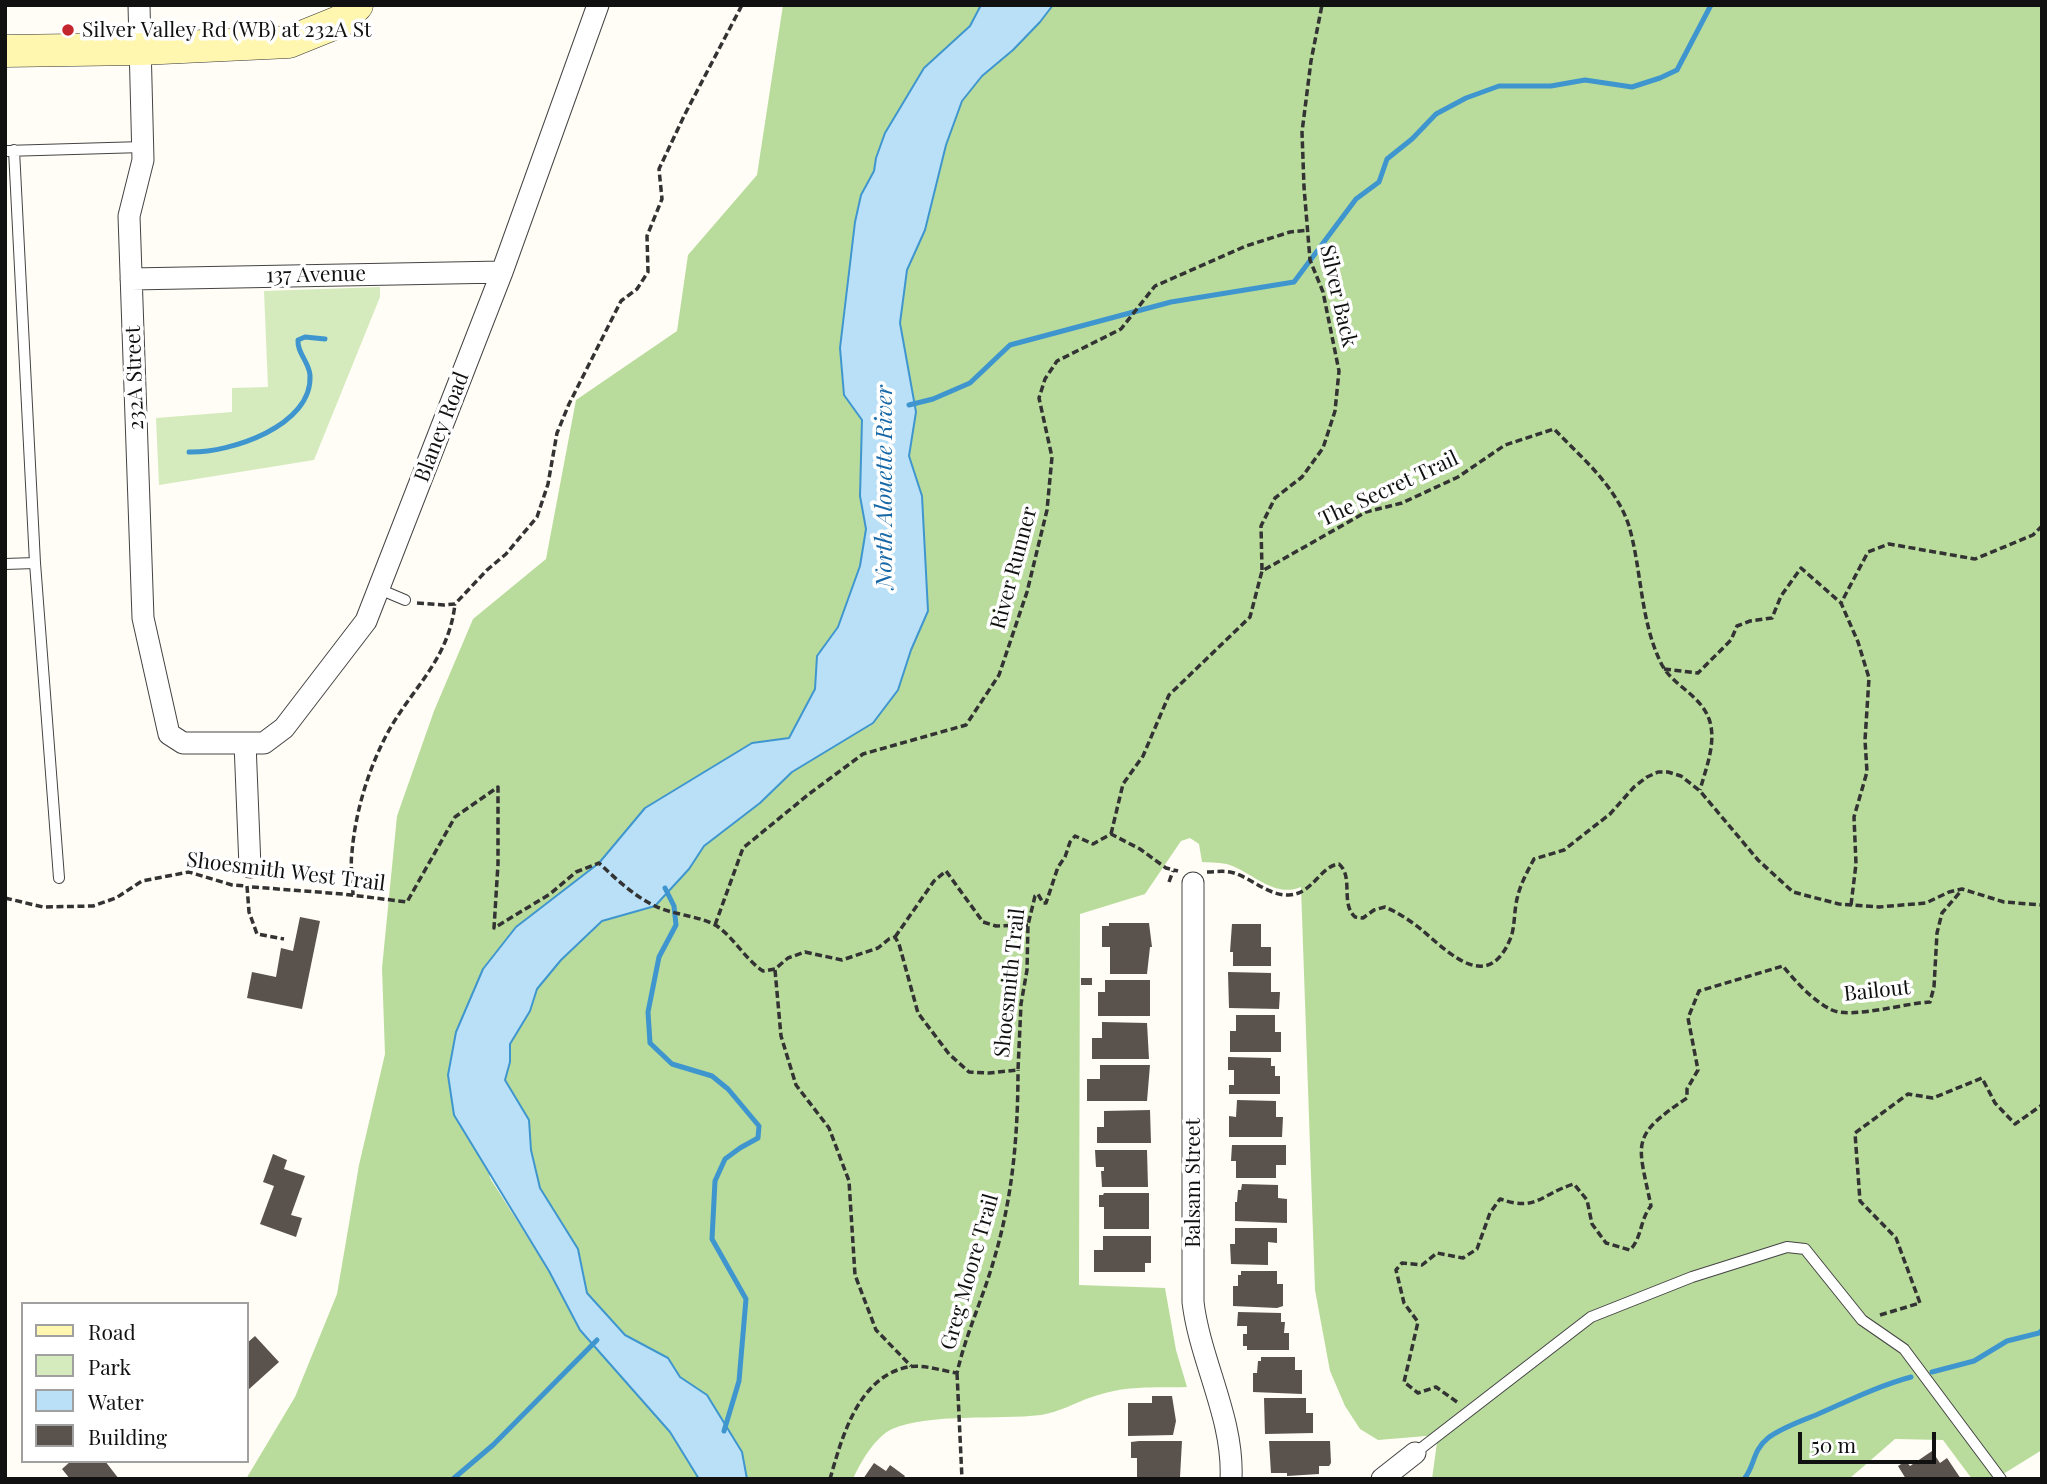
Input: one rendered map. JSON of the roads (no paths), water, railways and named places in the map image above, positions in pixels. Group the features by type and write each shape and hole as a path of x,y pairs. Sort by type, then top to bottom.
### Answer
{"street":[{"name":"232A Street","path":"139,5 143,147 142,166 128,216 143,618 169,734 183,743"},
{"path":"5,51 140,49 289,42 341,21 356,5"},
{"name":"Blaney Road","path":"183,743 264,743 284,727 366,621 502,272 598,5"},
{"name":"137 Avenue","path":"131,279 502,272"},
{"path":"244,743 248,877"},
{"name":"Balsam Street","path":"1193,875 1193,1302 1202,1350 1224,1424 1232,1464 1231,1479"},
{"path":"1382,1479 1415,1453"}],"lane":[{"path":"59,878 35,563 10,150 143,147"},
{"path":"5,564 35,563"},
{"path":"379,589 405,600"},
{"path":"1415,1453 1591,1317 1692,1278 1787,1247 1805,1249 1862,1320 1905,1349 2001,1479"}],"water":[{"name":"North Alouette River","path":"981,5 1053,5 1013,50 982,76 962,101 946,145 925,230 907,270 900,323 916,412 909,456 922,496 928,611 898,690 873,723 792,772 760,803 704,846 689,869 655,906 602,921 561,960 537,989 530,1011 510,1044 510,1062 505,1080 529,1120 531,1150 540,1188 578,1249 587,1293 625,1335 668,1358 680,1377 707,1395 742,1452 747,1479 699,1479 670,1432 580,1330 549,1271 454,1115 448,1075 456,1032 483,969 516,927 599,863 645,808 752,743 789,738 815,689 817,656 838,627 860,566 866,529 860,496 862,420 844,395 840,348 855,222 861,195 874,171 885,133 924,68 970,26"}],"waterway":[{"name":"North Alouette River","path":"909,405 933,399 970,383 1010,345 1171,302 1294,282 1356,199 1379,182 1387,159 1412,139 1436,114 1466,98 1499,86 1551,86 1585,80 1632,87 1660,78 1677,70 1711,5"},
{"path":"189,452 226,448 246,442 284,422 298,409 307,393 310,375 298,340 305,337 325,339"},
{"path":"665,888 674,906 676,925 659,957 648,1012 650,1043 672,1064 712,1076 728,1089 759,1126 758,1138 725,1159 715,1181 712,1239 746,1299 739,1381 724,1431"},
{"path":"1932,1372 1974,1361 2007,1341 2042,1330"},
{"path":"453,1479 493,1445 597,1340"},
{"path":"1744,1479 1759,1448 1773,1434 1863,1394 1911,1377"}],"place":[{"name":"Silver Valley Rd (WB) at 232A St","path":"68,30"}]}
